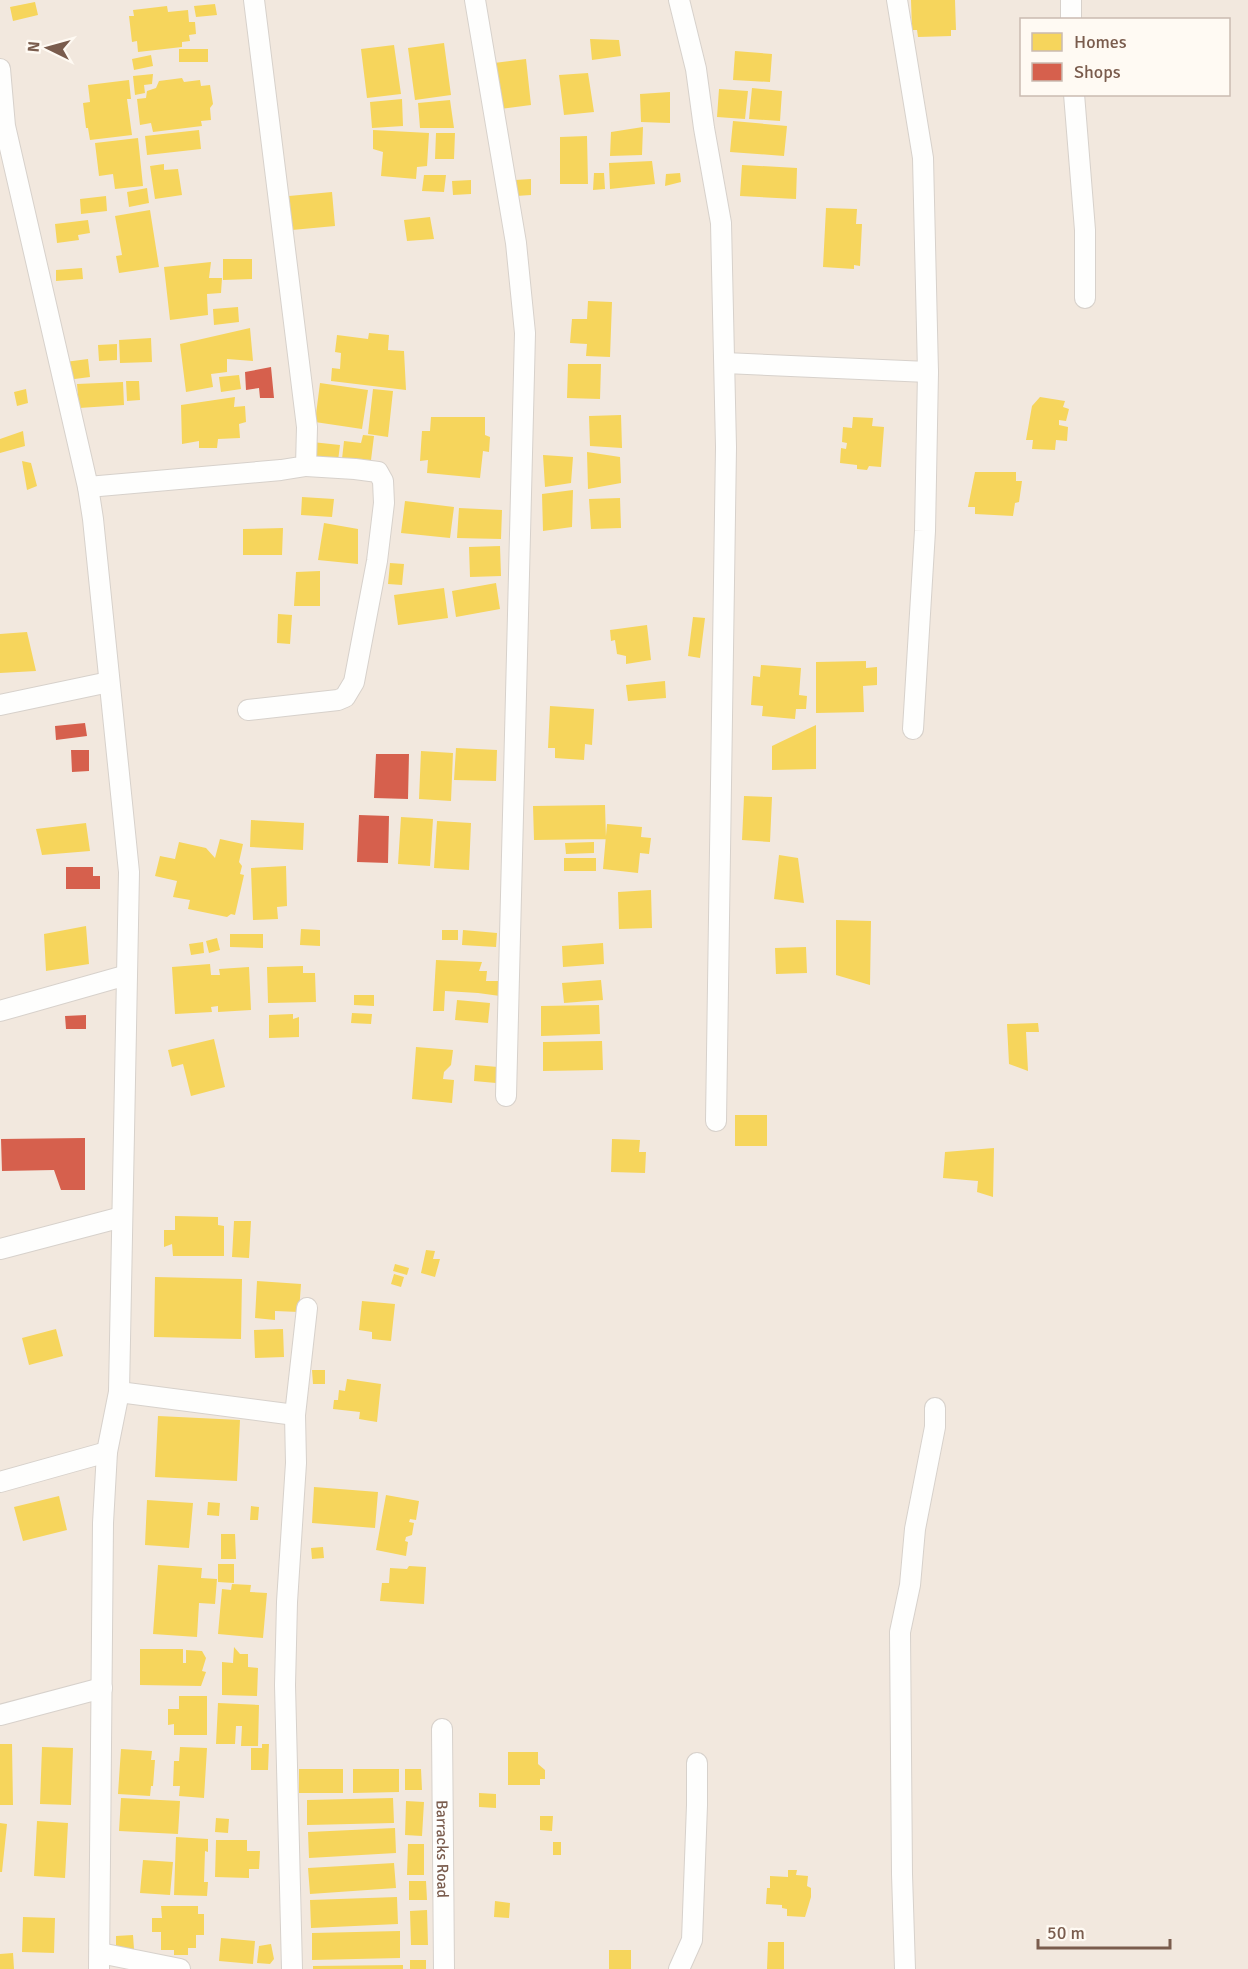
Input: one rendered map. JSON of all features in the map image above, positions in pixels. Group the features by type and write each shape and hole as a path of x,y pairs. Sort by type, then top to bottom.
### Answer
{"street":[{"path":"254,0 307,427 306,466"},
{"path":"475,0 516,243 525,333 506,1096"},
{"path":"679,0 696,69 721,223 726,447 716,1121"},
{"path":"897,0 923,158 928,372 925,531 913,729"},
{"path":"1071,0 1071,18"},
{"path":"0,69 5,126 88,487 129,872 119,1392 107,1452 103,1523 100,1961 180,1969"},
{"path":"1074,96 1085,230 1085,297"},
{"path":"725,363 928,372"},
{"path":"88,487 306,466 378,472 383,481 384,503 377,561 354,682 345,697 338,700 248,710"},
{"path":"0,705 109,682"},
{"path":"0,1011 127,975"},
{"path":"0,1249 122,1217"},
{"path":"292,1969 285,1685 287,1602 296,1463 295,1415 307,1308"},
{"path":"119,1392 295,1415"},
{"path":"905,1969 900,1632 910,1585 935,1407"},
{"path":"0,1482 107,1452"},
{"path":"0,1715 102,1688"},
{"name":"Barracks Road","path":"442,1729 444,1969"},
{"path":"679,1969 692,1940 697,1763"}],"shaded area":[{"path":"0,0 1248,0 1248,1969 0,1969"}],"building: Homes":[{"path":"911,0 955,0 956,30 951,30 951,36 918,37 917,30 912,30"},
{"path":"35,2 38,15 13,21 10,7"},
{"path":"215,4 217,15 196,17 194,6"},
{"path":"167,6 168,12 188,10 189,22 195,22 196,34 189,35 190,41 182,42 182,47 138,52 137,41 132,42 129,16 134,16 133,10"},
{"path":"590,39 619,40 621,56 592,60"},
{"path":"444,43 451,95 415,100 408,48"},
{"path":"394,45 401,94 367,98 361,49"},
{"path":"179,49 208,49 208,62 179,62"},
{"path":"735,51 772,54 770,82 733,80"},
{"path":"151,55 153,66 134,70 132,59"},
{"path":"526,59 531,105 500,109 494,63"},
{"path":"588,73 594,112 564,115 559,75"},
{"path":"153,74 152,84 144,85 145,93 135,95 133,76"},
{"path":"182,78 184,82 200,80 201,86 210,85 213,104 210,108 211,120 201,121 202,126 153,132 151,123 140,125 137,99 146,98 147,91 156,88 159,81"},
{"path":"129,80 131,99 127,99 132,135 90,140 83,103 90,102 88,85"},
{"path":"752,88 782,91 780,121 749,119"},
{"path":"719,89 748,91 745,119 717,117"},
{"path":"670,92 670,123 641,122 640,94"},
{"path":"402,99 403,126 372,128 370,102"},
{"path":"450,100 454,128 420,128 418,103"},
{"path":"733,121 787,126 784,156 730,152"},
{"path":"643,127 642,155 610,156 611,132"},
{"path":"199,130 201,149 147,155 145,136"},
{"path":"373,130 429,133 427,166 417,167 416,179 381,176 383,152 373,149"},
{"path":"436,133 455,133 454,159 435,159"},
{"path":"587,136 588,184 560,184 560,137"},
{"path":"138,138 143,186 115,189 113,174 99,176 95,143"},
{"path":"652,161 655,184 610,189 609,163"},
{"path":"164,164 164,170 178,169 182,195 155,199 150,166"},
{"path":"742,165 797,168 796,199 740,196"},
{"path":"594,173 604,173 605,189 593,190"},
{"path":"680,173 681,182 665,186 666,174"},
{"path":"424,175 446,175 444,192 422,191"},
{"path":"531,179 531,195 516,196 515,180"},
{"path":"471,180 471,194 453,195 452,181"},
{"path":"147,188 149,203 129,207 127,192"},
{"path":"332,192 335,226 292,230 289,196"},
{"path":"106,196 107,211 81,214 80,199"},
{"path":"826,208 857,209 856,224 862,224 860,266 854,265 854,269 823,267"},
{"path":"150,210 159,267 119,273 116,256 122,255 115,216"},
{"path":"430,217 434,239 407,241 404,220"},
{"path":"88,220 90,233 78,235 79,240 57,243 55,224"},
{"path":"223,259 252,259 252,279 223,280"},
{"path":"211,262 209,278 222,278 221,293 207,294 208,315 170,320 164,267"},
{"path":"82,268 83,279 56,281 56,270"},
{"path":"588,301 612,302 610,357 586,356 587,344 570,343 572,319 587,319"},
{"path":"238,307 239,322 214,325 213,309"},
{"path":"250,328 253,361 227,359 227,372 211,374 213,387 186,392 180,344"},
{"path":"369,333 389,335 388,350 404,351 406,390 331,381 332,368 340,369 341,353 335,352 337,335 368,339"},
{"path":"151,338 152,362 120,363 119,340"},
{"path":"117,344 117,360 99,361 98,345"},
{"path":"88,359 90,377 67,380 65,362"},
{"path":"568,364 601,364 600,399 567,398"},
{"path":"239,375 241,389 221,392 219,377"},
{"path":"126,381 139,381 140,400 127,401"},
{"path":"123,382 124,405 79,408 77,384"},
{"path":"320,383 368,390 362,429 315,422"},
{"path":"26,389 28,403 17,406 14,392"},
{"path":"373,389 393,391 388,437 368,434"},
{"path":"235,397 234,407 245,406 246,422 239,424 240,438 218,439 217,448 199,448 199,441 182,444 181,405"},
{"path":"1040,397 1065,401 1063,407 1069,409 1066,421 1059,420 1059,425 1068,427 1067,441 1056,440 1055,450 1032,449 1033,440 1026,440 1032,406"},
{"path":"621,415 622,448 590,446 589,416"},
{"path":"431,417 485,417 485,435 490,437 489,452 483,451 480,478 427,473 428,460 420,461 422,431 430,431"},
{"path":"853,417 873,418 872,426 884,427 881,467 869,466 867,470 857,469 857,465 840,463 841,448 846,449 847,443 842,442 843,427 852,428"},
{"path":"23,431 25,446 0,453 0,439"},
{"path":"363,435 374,436 371,460 342,459 344,441 361,443"},
{"path":"312,442 340,445 338,461 310,459"},
{"path":"587,452 620,457 621,483 588,489"},
{"path":"543,455 573,457 571,483 545,487"},
{"path":"22,461 31,463 37,486 27,490"},
{"path":"975,472 1016,472 1016,481 1022,481 1019,502 1015,503 1013,516 975,514 975,507 968,507"},
{"path":"573,490 572,527 543,531 542,494"},
{"path":"302,497 334,499 332,517 301,515"},
{"path":"620,498 621,528 591,529 589,499"},
{"path":"405,501 454,507 450,538 401,533"},
{"path":"459,508 502,510 501,539 457,538"},
{"path":"324,523 358,529 358,564 318,560"},
{"path":"283,528 282,555 243,555 243,529"},
{"path":"500,546 501,576 470,577 469,547"},
{"path":"390,563 404,564 402,585 388,584"},
{"path":"320,571 320,606 294,606 296,572"},
{"path":"496,583 500,609 456,617 452,591"},
{"path":"444,588 448,618 398,625 394,595"},
{"path":"278,614 292,615 290,644 277,643"},
{"path":"693,617 705,618 700,658 688,656"},
{"path":"647,625 651,660 626,664 626,656 617,654 615,640 611,641 610,630"},
{"path":"27,632 36,671 0,673 0,634"},
{"path":"866,661 866,668 877,667 877,685 863,686 864,712 816,713 816,662"},
{"path":"761,665 801,668 799,695 807,696 806,709 796,709 795,719 762,716 763,706 751,705 753,676 760,677"},
{"path":"665,681 666,698 628,701 626,685"},
{"path":"550,706 594,709 592,745 585,744 584,760 555,758 555,748 548,748"},
{"path":"816,725 816,769 772,770 772,746"},
{"path":"456,748 497,750 496,781 454,780"},
{"path":"421,751 453,753 451,801 419,799"},
{"path":"744,796 772,797 770,842 742,840"},
{"path":"605,805 606,839 534,840 533,806"},
{"path":"401,817 433,819 430,866 398,864"},
{"path":"251,820 304,823 303,850 250,847"},
{"path":"437,821 471,823 469,870 434,868"},
{"path":"86,823 90,851 42,855 36,829"},
{"path":"607,824 642,827 641,837 651,838 649,854 640,853 638,873 603,869"},
{"path":"220,839 243,844 239,862 242,866 240,874 244,875 235,915 231,914 227,917 188,909 190,900 173,897 177,881 155,876 160,856 175,859 179,842 206,848 215,858"},
{"path":"594,842 594,853 566,854 565,843"},
{"path":"779,855 798,858 804,903 774,899"},
{"path":"564,858 596,858 596,871 564,871"},
{"path":"286,866 287,906 277,907 278,919 253,920 251,868"},
{"path":"651,890 652,928 619,929 618,892"},
{"path":"836,920 871,921 870,985 836,975"},
{"path":"86,926 89,964 46,971 44,934"},
{"path":"301,929 320,930 320,946 300,945"},
{"path":"442,930 458,930 458,940 442,940"},
{"path":"463,930 497,933 496,947 462,945"},
{"path":"230,934 263,934 263,948 230,947"},
{"path":"217,938 220,950 209,953 206,941"},
{"path":"203,942 204,953 191,955 189,944"},
{"path":"603,943 604,964 563,967 562,946"},
{"path":"806,947 807,973 776,974 775,948"},
{"path":"436,960 482,962 479,971 487,971 486,981 503,981 500,996 445,991 444,1011 433,1011"},
{"path":"210,964 211,975 220,975 219,969 249,967 251,1010 218,1012 218,1006 211,1007 212,1012 175,1014 172,967"},
{"path":"303,966 303,973 315,973 316,1002 268,1003 267,967"},
{"path":"601,980 603,1000 564,1003 562,983"},
{"path":"354,995 374,995 374,1006 354,1005"},
{"path":"457,1000 490,1003 488,1023 455,1020"},
{"path":"599,1005 600,1034 541,1036 541,1006"},
{"path":"352,1013 372,1014 371,1024 351,1023"},
{"path":"293,1014 293,1019 299,1017 299,1037 269,1038 269,1015"},
{"path":"1038,1023 1039,1032 1026,1032 1028,1071 1009,1064 1007,1024"},
{"path":"214,1039 225,1087 191,1096 183,1064 172,1067 168,1050"},
{"path":"602,1041 603,1070 543,1071 543,1042"},
{"path":"416,1047 453,1050 451,1065 444,1072 443,1079 454,1080 452,1103 412,1099"},
{"path":"475,1065 498,1067 496,1083 474,1081"},
{"path":"735,1115 767,1115 767,1146 735,1146"},
{"path":"612,1139 640,1140 639,1152 646,1152 645,1173 611,1172"},
{"path":"994,1148 993,1197 977,1192 978,1181 943,1178 945,1152"},
{"path":"175,1216 218,1217 218,1225 224,1226 224,1256 173,1256 172,1244 164,1247 164,1230 175,1230"},
{"path":"234,1221 251,1221 249,1258 232,1257"},
{"path":"426,1250 435,1251 433,1259 440,1259 435,1277 421,1273"},
{"path":"395,1264 409,1268 407,1275 393,1271"},
{"path":"394,1274 404,1277 401,1287 391,1284"},
{"path":"155,1277 242,1279 241,1339 154,1337"},
{"path":"257,1281 301,1284 299,1312 275,1311 275,1320 255,1318"},
{"path":"362,1301 395,1304 391,1341 372,1339 372,1332 359,1330"},
{"path":"56,1329 63,1356 29,1365 22,1338"},
{"path":"283,1329 284,1357 255,1358 254,1330"},
{"path":"312,1370 325,1370 325,1384 313,1384"},
{"path":"347,1379 381,1384 377,1422 359,1419 360,1412 333,1409 334,1400 338,1400 339,1390 345,1391"},
{"path":"158,1416 240,1420 237,1481 155,1477"},
{"path":"314,1487 378,1492 375,1528 312,1523"},
{"path":"386,1495 419,1501 416,1520 410,1519 409,1522 414,1523 412,1535 406,1537 405,1541 408,1542 406,1556 376,1550"},
{"path":"59,1496 67,1530 23,1541 14,1507"},
{"path":"147,1500 193,1503 189,1548 145,1545"},
{"path":"208,1502 220,1503 219,1516 207,1515"},
{"path":"251,1506 259,1507 258,1520 250,1520"},
{"path":"221,1534 235,1534 236,1559 221,1559"},
{"path":"323,1547 324,1558 312,1559 311,1548"},
{"path":"218,1564 234,1564 234,1583 218,1582"},
{"path":"158,1565 202,1568 201,1578 217,1579 215,1604 199,1603 197,1637 153,1634"},
{"path":"409,1566 426,1567 424,1604 380,1601 382,1583 389,1583 390,1568 407,1569"},
{"path":"232,1584 251,1585 250,1592 267,1593 263,1638 218,1634 222,1589 231,1590"},
{"path":"234,1647 240,1654 248,1654 248,1667 258,1668 257,1696 222,1695 222,1662 233,1663"},
{"path":"140,1649 183,1649 183,1663 186,1663 186,1650 202,1651 206,1658 202,1671 206,1672 201,1686 140,1685"},
{"path":"179,1696 207,1696 207,1735 174,1735 174,1724 168,1725 168,1709 179,1709"},
{"path":"218,1703 259,1705 258,1746 241,1746 242,1726 236,1726 235,1744 216,1744"},
{"path":"0,1744 12,1744 13,1805 0,1805"},
{"path":"262,1744 269,1744 268,1770 251,1770 251,1748 262,1748"},
{"path":"42,1747 73,1748 71,1805 40,1804"},
{"path":"180,1747 207,1748 204,1798 179,1796 180,1786 173,1786 174,1761 179,1761"},
{"path":"121,1749 152,1751 151,1760 155,1760 150,1796 118,1794"},
{"path":"508,1752 538,1752 538,1764 545,1770 545,1779 540,1779 540,1785 508,1785"},
{"path":"299,1769 343,1769 343,1793 299,1793"},
{"path":"353,1769 399,1769 399,1792 353,1793"},
{"path":"405,1769 421,1769 422,1790 405,1790"},
{"path":"479,1793 496,1794 496,1808 479,1807"},
{"path":"121,1798 180,1801 178,1834 119,1831"},
{"path":"393,1798 394,1823 307,1825 307,1800"},
{"path":"406,1801 424,1802 422,1836 405,1835"},
{"path":"540,1816 553,1816 552,1831 540,1830"},
{"path":"216,1818 229,1819 228,1833 215,1832"},
{"path":"37,1821 68,1823 65,1878 34,1876"},
{"path":"0,1823 7,1824 2,1872 0,1872"},
{"path":"395,1828 396,1853 309,1858 308,1832"},
{"path":"176,1837 208,1839 208,1852 205,1851 204,1882 208,1882 207,1896 174,1895"},
{"path":"216,1840 247,1840 247,1851 260,1851 259,1869 249,1869 249,1878 215,1877"},
{"path":"553,1842 561,1842 561,1855 553,1855"},
{"path":"408,1844 424,1844 424,1875 407,1875"},
{"path":"143,1860 173,1862 170,1895 140,1893"},
{"path":"394,1863 396,1888 310,1894 308,1868"},
{"path":"788,1870 797,1870 796,1875 808,1876 807,1886 811,1888 811,1897 805,1917 787,1916 787,1909 782,1908 782,1905 766,1904 770,1876 788,1877"},
{"path":"409,1881 426,1881 427,1900 409,1900"},
{"path":"397,1897 398,1924 311,1928 310,1900"},
{"path":"495,1901 510,1903 509,1918 494,1917"},
{"path":"161,1906 198,1906 198,1914 204,1914 204,1935 196,1935 196,1948 188,1948 188,1955 174,1955 174,1950 161,1950 161,1932 152,1932 152,1918 162,1918"},
{"path":"427,1910 428,1945 411,1945 410,1911"},
{"path":"23,1917 55,1918 54,1953 22,1952"},
{"path":"400,1931 400,1958 312,1960 312,1933"},
{"path":"133,1935 134,1949 116,1949 116,1936"},
{"path":"221,1938 255,1941 253,1964 219,1961"},
{"path":"768,1942 784,1942 784,1969 767,1969"},
{"path":"271,1944 274,1959 270,1964 257,1963 259,1946"},
{"path":"609,1950 631,1950 631,1969 609,1969"},
{"path":"13,1953 14,1969 0,1969 0,1954"},
{"path":"410,1960 426,1960 426,1969 410,1969"},
{"path":"403,1965 403,1969 313,1969 313,1966"}],"building: Shops":[{"path":"271,367 274,398 260,398 259,388 246,390 245,372"},
{"path":"85,723 87,736 56,740 55,726"},
{"path":"71,750 89,750 89,771 72,772"},
{"path":"376,754 409,754 408,799 374,798"},
{"path":"359,815 389,816 388,863 357,862"},
{"path":"66,867 93,867 93,876 100,876 100,889 66,889"},
{"path":"86,1015 86,1029 66,1029 65,1016"},
{"path":"85,1138 85,1190 61,1190 54,1170 2,1171 1,1139"}]}
